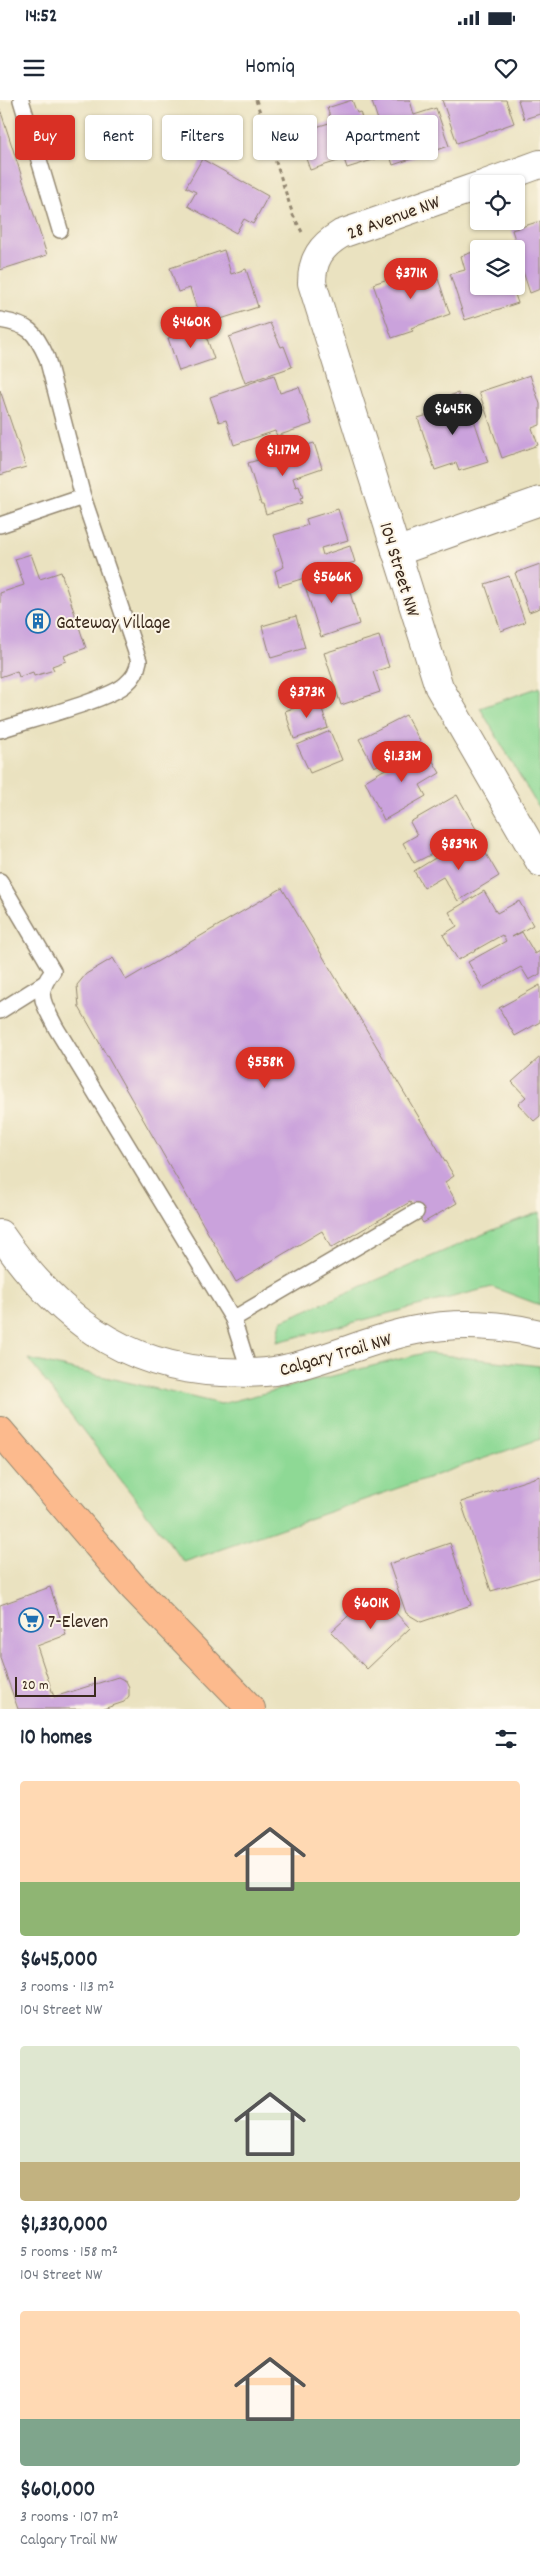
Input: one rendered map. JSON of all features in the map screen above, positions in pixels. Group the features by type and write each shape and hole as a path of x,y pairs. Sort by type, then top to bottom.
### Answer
{"highway":[{"path":"0,1431 133,1587 251,1709"}],"street":[{"path":"509,175 540,164"},
{"name":"28 Avenue NW","path":"315,258 329,241 341,234 470,189"},
{"name":"104 Street NW","path":"315,258 312,270 314,295 440,687 540,862"},
{"path":"396,552 540,501"},
{"name":"Calgary Trail NW","path":"0,1234 37,1282 74,1318 106,1340 141,1358 178,1368 250,1373 288,1369 372,1342 431,1328 501,1326 540,1334"}],"lane":[{"path":"21,100 60,230"},
{"path":"0,320 22,324 38,338 58,395 83,497 139,662 137,672 125,685 106,695 0,730"},
{"path":"0,525 83,497"},
{"path":"0,881 53,972 43,984 0,1011"},
{"path":"43,984 42,997 56,1028 233,1319 250,1373"},
{"path":"233,1319 416,1212"}],"path":[{"path":"256,100 293,215 315,258"}],"green space":[{"path":"540,687 540,810 480,708"},
{"path":"540,1212 540,1305 492,1287 277,1342 281,1321 507,1224"},
{"path":"424,1353 540,1366 540,1439 184,1562 28,1359 221,1404"}],"building":[{"path":"352,100 357,113 360,112 361,115 330,115 327,108"},
{"path":"380,100 410,100 414,115 376,115 372,102"},
{"path":"442,100 506,100 514,123 457,143"},
{"path":"518,100 540,100 540,114 524,119"},
{"path":"436,108 449,146 438,150 438,115 414,115"},
{"path":"0,109 47,255 0,270"},
{"path":"327,124 327,160 341,160 310,170 306,160 317,160 317,127"},
{"path":"201,160 204,160 268,196 253,224 244,219 236,233 188,206 196,192 186,187"},
{"path":"344,160 373,160 347,168"},
{"path":"391,160 408,160 393,165"},
{"path":"540,221 540,289 530,293 525,278 525,240 515,240 512,230 525,230 525,226"},
{"path":"224,250 231,274 246,269 258,307 202,325 190,288 178,292 170,268"},
{"path":"470,253 470,295 515,295 518,303 465,320 450,274 465,270 461,256"},
{"path":"433,264 450,314 411,328 413,331 392,338 373,284"},
{"path":"270,323 281,347 284,346 292,367 245,383 229,337"},
{"path":"203,327 214,359 179,371 168,338"},
{"path":"274,375 280,393 299,387 312,424 277,436 275,431 234,445 226,420 219,422 210,397"},
{"path":"530,375 540,404 540,425 532,428 538,445 502,458 479,392"},
{"path":"0,390 26,467 0,475"},
{"path":"458,393 461,404 468,402 488,462 459,471 456,463 435,470 418,418 444,410 440,399"},
{"path":"314,443 322,468 293,478 296,487 299,486 303,498 300,499 302,503 266,514 248,463"},
{"path":"338,509 348,540 321,548 323,555 350,546 355,562 279,586 275,571 284,567 274,535 308,525 306,519"},
{"name":"Gateway Village","path":"31,554 40,579 61,572 86,648 64,656 66,661 52,666 54,670 34,676 33,672 19,677 17,671 0,677 0,593 24,585 15,559"},
{"path":"540,564 540,608 529,612 515,573"},
{"path":"344,571 359,624 321,637 304,583"},
{"path":"509,576 525,622 501,631 485,584"},
{"path":"296,616 305,648 271,658 262,626"},
{"path":"379,636 389,667 373,672 380,692 341,705 324,653"},
{"path":"319,699 328,728 294,739 285,711"},
{"path":"406,715 421,743 374,767 359,739"},
{"path":"330,731 342,760 310,773 297,745"},
{"path":"424,746 440,773 420,785 426,796 384,820 365,781"},
{"path":"457,795 476,829 461,837 462,839 414,863 403,843 417,835 410,822"},
{"path":"460,843 467,856 482,847 499,876 458,901 443,877 424,888 414,871"},
{"path":"282,888 454,1176 445,1182 457,1203 423,1223 410,1202 331,1248 322,1231 236,1282 79,1007 77,985 86,974 113,958 126,980"},
{"path":"484,891 497,913 519,901 533,925 512,937 522,932 535,954 540,951 540,974 529,980 521,967 483,988 468,962 506,941 502,935 458,960 443,935 457,926 449,912"},
{"path":"540,985 540,1022 515,1036 499,1008"},
{"path":"540,1057 540,1116 534,1121 518,1104 526,1097 512,1082"},
{"path":"540,1476 540,1577 491,1591 461,1502"},
{"path":"450,1543 471,1605 421,1622 406,1613 389,1564"},
{"path":"50,1587 66,1635 37,1646 54,1697 118,1677 126,1681 129,1687 129,1696 124,1702 103,1709 18,1709 0,1658 0,1605"},
{"path":"375,1591 410,1628 367,1669 331,1632"}],"place":[{"name":"Gateway Village","path":"38,621"},
{"name":"7-Eleven","path":"31,1620"}]}
